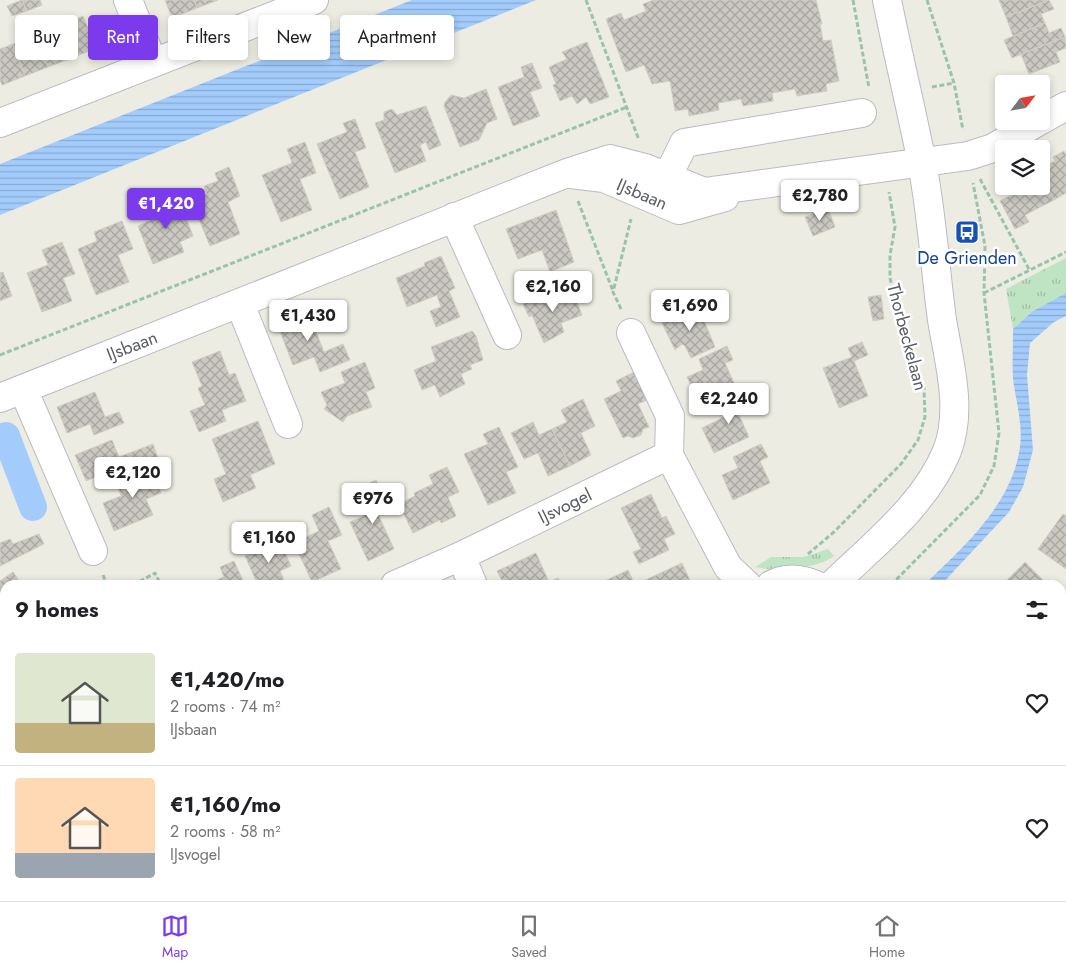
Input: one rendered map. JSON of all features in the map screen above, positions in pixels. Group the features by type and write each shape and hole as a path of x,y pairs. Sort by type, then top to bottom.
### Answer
{"street":[{"path":"128,0 153,63"},
{"path":"0,123 314,0"},
{"name":"Thorbeckelaan","path":"837,580 905,513 935,477 948,450 954,425 951,368 922,164 888,0"},
{"path":"662,189 684,143 866,106"},
{"name":"IJsbaan","path":"1050,115 1066,106"},
{"name":"IJsbaan","path":"93,551 12,393 567,173 662,189 679,210 775,183 922,164 968,156 993,148 1024,130"},
{"path":"454,217 507,334"},
{"path":"240,304 288,424"},
{"path":"630,333 670,416 669,455 728,567 742,580"},
{"name":"IJsvogel","path":"406,580 461,556 669,455"},
{"path":"461,556 471,580"},
{"path":"786,580 799,580"}],"path":[{"path":"853,0 866,106"},
{"path":"0,355 627,107"},
{"path":"968,156 1030,271"},
{"name":"Thorbeckelaan","path":"800,553 809,554 824,541 901,464 918,440 925,417 924,388 900,324 890,278 890,255 895,227 884,169"},
{"path":"567,173 613,292"},
{"path":"984,294 1066,252"},
{"path":"142,580 155,573 158,580"}],"green space":[{"path":"1066,258 1066,293 1033,311 1013,329 1006,289"},
{"path":"828,549 834,556 807,567 774,569 755,567 771,557 804,557"}],"water":[{"path":"412,0 536,0 454,33 454,15 374,15"},
{"path":"340,29 340,60 386,60 0,215 0,164 261,60 330,60 330,33"},
{"path":"1066,293 1066,316 1054,322 1030,343 1027,375 1033,450 1023,487 1009,512 946,580 929,580 984,523 997,506 1015,468 1021,438 1013,379 1013,329 1033,311"}],"building":[{"path":"22,0 40,0 42,5 27,11"},
{"path":"22,0 27,11 12,16 7,6"},
{"path":"165,0 194,0 197,8 180,15 171,15"},
{"path":"194,0 218,0 197,8"},
{"path":"654,0 816,0 822,24 820,24 823,41 831,40 839,81 826,84 827,91 797,96 795,89 772,93 773,101 743,106 741,99 718,103 719,110 689,116 688,109 675,111 670,81 652,84 644,65 626,72 606,19 621,13 624,20 646,11 643,4"},
{"path":"999,0 1049,0 1006,17"},
{"path":"1049,0 1054,9 1041,14 1045,23 1013,36 1006,17"},
{"path":"83,16 88,28 88,51 78,56 78,18"},
{"path":"1045,23 1049,33 1061,28 1065,37 1012,58 1004,40"},
{"path":"1065,37 1066,48 1056,52 1060,62 1029,74 1021,54"},
{"path":"587,42 609,97 590,104 586,97 577,104 572,96 560,101 553,85 556,84 549,67 567,59 562,52"},
{"path":"13,44 15,60 19,60 25,76 2,85 0,80 0,49"},
{"path":"19,60 45,60 48,67 25,76"},
{"path":"45,60 67,60 48,67"},
{"path":"532,63 542,88 530,92 540,116 513,126 498,87 524,77 521,67"},
{"path":"486,89 497,119 487,123 479,140 460,147 444,106 445,102 451,95 464,98"},
{"path":"426,106 441,145 429,150 426,142 420,145 426,161 395,173 375,123 384,120 384,112 392,109 397,115"},
{"path":"355,119 366,148 355,152 369,187 340,199 317,144 347,132 343,123"},
{"path":"305,142 316,173 300,179 312,210 281,222 262,175 292,163 287,149"},
{"path":"1064,151 1066,155 1066,193 1054,200 1050,193 1050,164 1055,161 1053,157"},
{"path":"229,167 240,196 228,202 240,234 210,246 191,200 207,194 204,186 218,181 215,173"},
{"path":"1050,193 1054,200 1025,215 1029,222 1015,229 1000,201 1011,195 1050,195"},
{"path":"177,195 193,236 180,242 184,252 153,264 138,226 151,220 151,212 159,209 156,203"},
{"path":"828,208 835,227 813,236 805,217"},
{"path":"556,210 574,262 550,272 542,250 518,259 506,229"},
{"path":"122,221 133,249 118,255 129,282 96,295 78,249 97,241 94,232"},
{"path":"62,242 75,274 63,278 72,301 42,312 27,273 48,265 42,250"},
{"path":"441,256 455,288 449,291 460,317 436,327 430,311 441,307 437,295 407,307 396,278 425,266 424,263"},
{"path":"3,272 12,296 0,301 0,273"},
{"path":"566,287 571,298 575,297 582,315 561,323 564,332 544,343 532,315 529,317 523,304"},
{"path":"881,295 884,319 873,321 868,297"},
{"path":"698,306 715,347 691,358 682,344 675,350 662,323"},
{"path":"307,309 324,352 343,344 350,360 320,372 314,357 293,365 276,321"},
{"path":"472,331 476,336 483,360 470,365 472,369 461,374 465,384 440,397 435,385 422,390 414,370 436,361 431,347"},
{"path":"862,342 868,355 854,361 868,396 839,408 823,368 852,357 848,348"},
{"path":"727,346 733,360 725,363 735,385 699,402 687,377 703,370 699,359"},
{"path":"220,351 229,375 235,373 246,401 222,410 226,421 199,432 190,411 205,405 198,388 202,386 192,362"},
{"path":"365,362 375,388 366,392 372,407 347,416 343,422 324,409 327,405 321,392 345,383 341,372"},
{"path":"636,371 649,399 638,404 649,427 643,429 641,435 633,438 628,436 623,438 604,399 621,391 616,381"},
{"path":"95,392 105,417 119,412 124,423 94,435 90,424 67,433 57,407"},
{"path":"748,393 754,405 738,413 749,437 714,453 702,428 724,417 719,407"},
{"path":"583,399 595,426 581,433 591,455 570,466 552,429 567,422 561,410"},
{"path":"258,421 275,464 250,475 256,488 223,502 214,479 226,474 212,439"},
{"path":"533,422 539,435 552,429 570,466 548,476 538,453 524,459 511,433"},
{"path":"499,427 518,467 506,472 516,493 488,505 464,454 488,444 483,434"},
{"path":"112,440 119,457 153,444 160,464 116,481 111,470 86,481 75,455"},
{"path":"761,444 768,457 760,461 770,483 733,500 722,475 738,468 733,457"},
{"path":"151,467 161,493 146,499 153,515 114,531 103,503 121,496 116,481"},
{"path":"447,467 459,492 448,497 456,516 441,523 440,520 413,533 399,504 415,496 414,493 433,484 429,475"},
{"path":"376,480 388,508 377,512 394,549 368,561 350,522 364,516 360,507 371,502 364,486"},
{"path":"651,494 662,518 666,516 675,534 664,539 669,550 639,564 633,552 641,549 621,508"},
{"path":"329,507 342,535 328,541 341,569 316,580 311,580 294,543 319,531 312,515"},
{"path":"1063,514 1066,516 1066,569 1038,549"},
{"path":"39,534 44,544 0,566 0,543 10,539 13,544"},
{"path":"279,540 291,566 280,571 284,580 256,580 245,556"},
{"path":"536,553 548,580 502,580 497,571"},
{"path":"234,561 243,580 217,580 224,577 220,567"},
{"path":"1025,562 1043,580 1007,580"},
{"path":"682,563 690,580 646,580"},
{"path":"628,570 633,580 607,580"},
{"path":"13,572 19,580 1,580"}],"waterway":[{"path":"6,436 33,507"}],"place":[{"name":"De Grienden","path":"967,232"}]}
